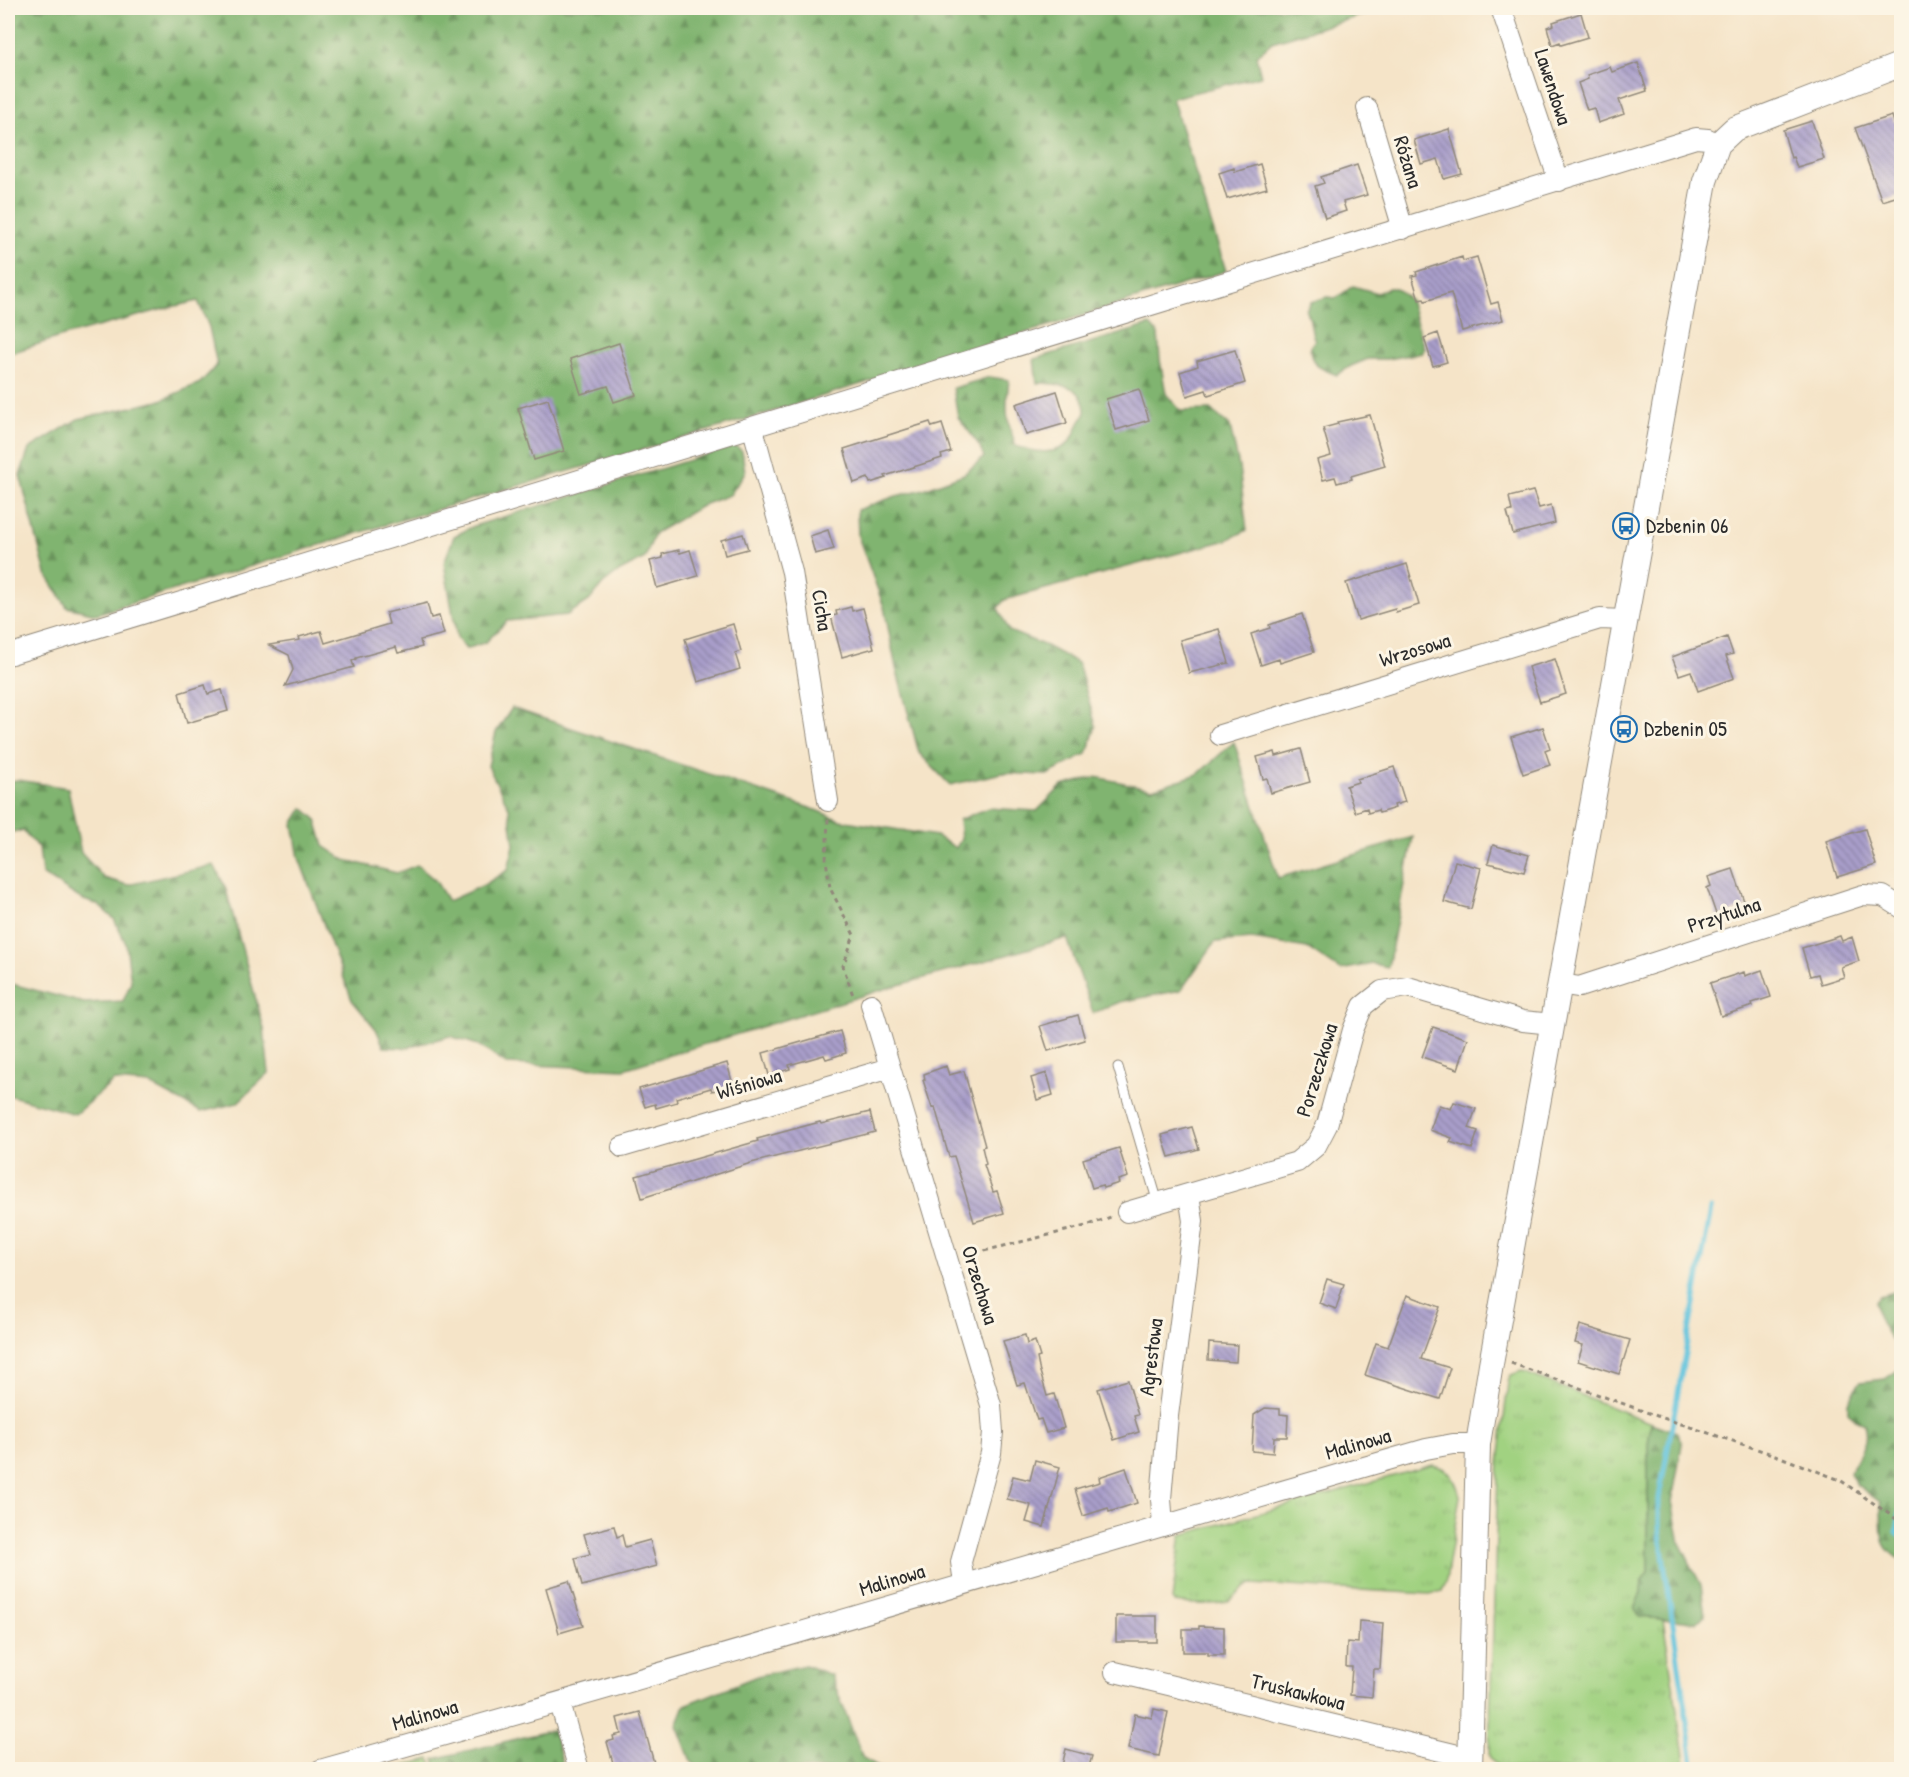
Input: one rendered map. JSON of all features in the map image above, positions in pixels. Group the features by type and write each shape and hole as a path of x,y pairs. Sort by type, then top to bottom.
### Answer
{"street":[{"name":"Lawendowa","path":"1501,8 1559,181"},
{"path":"1470,1764 1478,1444 1624,620 1701,199 1711,158 1718,144 1734,129 1902,64"},
{"name":"Różana","path":"1367,108 1403,229"},
{"path":"8,655 753,429 1696,138 1708,139 1718,144"},
{"name":"Cicha","path":"753,429 792,572 828,801"},
{"name":"Wrzosowa","path":"1220,735 1600,619 1624,620"},
{"name":"Przytulna","path":"1559,984 1579,987 1863,895 1883,896 1902,908"},
{"name":"Porzeczkowa","path":"1127,1212 1297,1162 1316,1146 1328,1125 1356,1022 1363,1006 1382,991 1408,987 1523,1021 1552,1024"},
{"name":"Orzechowa","path":"864,1005 890,1068 991,1405 993,1432 991,1453 961,1562 964,1583"},
{"name":"Wiśniowa","path":"622,1147 890,1068"},
{"name":"Agrestowa","path":"1163,1525 1161,1499 1168,1416 1193,1221 1188,1195"},
{"name":"Malinowa","path":"320,1770 560,1703 1426,1449 1453,1444 1478,1444"},
{"name":"Truskawkowa","path":"1115,1672 1470,1764"},
{"path":"560,1703 579,1770"}],"lane":[{"path":"1118,1067 1158,1203"}],"path":[{"path":"828,801 829,836 826,860 830,888 854,936 843,966 864,1005"},
{"path":"947,1260 1033,1237 1086,1226 1127,1212"},
{"path":"1492,1356 1840,1480 1902,1523"}],"green space":[{"path":"8,8 1386,8 1272,42 1256,56 1261,76 1172,98 1226,271 758,416 401,520 96,614 67,607 46,574 20,475 29,449 78,419 159,401 200,383 217,365 209,327 198,301 60,337 8,354"},
{"path":"1353,286 1377,293 1396,288 1410,300 1424,349 1421,353 1387,359 1368,359 1337,375 1314,363 1310,347 1315,340 1306,310 1311,302 1327,297 1336,298"},
{"path":"1150,325 1158,334 1166,394 1181,411 1211,410 1230,426 1239,467 1247,530 1227,540 1004,600 998,608 1009,631 1046,646 1078,663 1096,726 1087,754 1047,775 1002,773 950,785 919,753 896,668 884,607 858,536 857,510 964,474 984,457 979,445 958,417 953,388 990,377 1009,380 1007,414 1016,446 1045,452 1060,449 1071,440 1085,415 1084,405 1077,392 1070,388 1063,385 1037,383 1034,359"},
{"path":"735,446 742,451 745,472 730,495 705,504 655,533 645,558 620,571 603,584 589,601 567,615 507,621 486,642 466,649 457,638 444,563 454,536 474,526"},
{"path":"512,708 840,820 936,836 956,848 961,839 959,820 988,808 1037,811 1062,786 1096,777 1152,789 1198,774 1234,742 1278,878 1413,837 1388,967 1372,964 1340,970 1307,948 1252,939 1215,942 1181,990 1120,1002 1093,1013 1067,938 881,990 624,1069 506,1064 478,1045 450,1036 405,1048 384,1047 376,1029 352,1000 299,858 293,824 303,808 316,819 324,846 345,860 397,873 417,865 435,880 448,901 484,885 508,870 514,845 509,808 488,766 496,732"},
{"path":"18,780 68,788 81,853 104,878 128,885 214,865 225,886 264,1029 269,1073 237,1103 201,1112 149,1084 114,1081 75,1114 8,1095 8,983 84,1003 123,1001 131,982 126,944 114,919 98,905 81,899 42,874 39,848 23,831 8,832 8,782"},
{"path":"1893,1292 1901,1293 1901,1351 1884,1328 1875,1301 1880,1296"},
{"path":"1901,1368 1901,1560 1892,1554 1883,1542 1880,1502 1856,1484 1850,1473 1862,1449 1865,1431 1864,1423 1855,1419 1848,1412 1848,1402 1860,1382 1885,1379"},
{"path":"1521,1371 1651,1423 1648,1445 1648,1572 1642,1580 1641,1593 1634,1608 1639,1617 1663,1619 1686,1769 1523,1769 1497,1766 1489,1756 1498,1473 1508,1382 1511,1375"},
{"path":"1651,1423 1677,1432 1682,1444 1672,1502 1680,1543 1701,1585 1705,1616 1696,1622 1639,1617 1634,1608 1641,1593 1642,1580 1648,1572 1648,1445"},
{"path":"1433,1465 1448,1472 1460,1496 1446,1580 1442,1591 1430,1594 1251,1584 1227,1602 1195,1604 1172,1600 1181,1535"},
{"path":"805,1665 831,1675 863,1758 883,1769 699,1770 691,1761 677,1725 685,1705 757,1676"},
{"path":"553,1730 564,1769 437,1769 434,1759"},
{"path":"430,1759 433,1769 392,1769"}],"building":[{"path":"1581,13 1588,37 1561,45 1560,42 1552,45 1547,27 1554,25 1553,22"},
{"path":"1638,63 1647,91 1619,100 1624,114 1598,123 1594,108 1587,110 1578,83 1588,79 1587,75 1610,67 1612,72"},
{"path":"1892,116 1894,122 1902,120 1902,195 1882,201 1855,128"},
{"path":"1812,121 1824,159 1797,167 1793,157 1791,158 1783,130"},
{"path":"1449,129 1462,174 1444,179 1438,159 1421,164 1414,140"},
{"path":"1260,164 1267,188 1227,199 1219,173 1234,168 1235,172"},
{"path":"1357,165 1367,195 1343,202 1346,211 1325,218 1315,186 1324,183 1321,177"},
{"path":"1462,257 1463,261 1477,257 1491,304 1498,302 1503,320 1462,331 1451,293 1425,301 1424,299 1419,300 1412,276 1417,275 1416,272"},
{"path":"1438,333 1447,362 1433,366 1424,338"},
{"path":"619,343 636,395 614,402 608,386 581,394 570,359"},
{"path":"1235,350 1245,383 1208,395 1206,390 1187,396 1180,372 1198,366 1197,361"},
{"path":"1139,389 1149,420 1116,430 1106,399"},
{"path":"1057,391 1067,423 1026,435 1016,404"},
{"path":"548,399 564,451 534,460 518,408"},
{"path":"1370,415 1385,466 1351,476 1352,479 1337,483 1335,477 1323,480 1317,460 1331,456 1323,428 1338,424 1337,422"},
{"path":"930,422 932,427 942,424 951,452 941,455 942,458 885,476 886,478 870,483 868,478 854,483 844,449"},
{"path":"1533,491 1539,508 1551,505 1555,523 1513,534 1507,512 1512,511 1509,497"},
{"path":"828,530 834,549 815,554 810,536"},
{"path":"743,534 748,549 725,555 721,540"},
{"path":"679,550 680,553 690,550 698,576 657,588 650,561 663,558 662,554"},
{"path":"1407,564 1419,605 1396,612 1395,609 1358,620 1346,583"},
{"path":"427,603 431,618 439,616 444,634 420,640 422,647 398,653 396,647 356,658 352,661 354,667 285,686 293,670 289,655 269,645 300,640 299,637 321,631 325,643 389,624 386,613"},
{"path":"851,607 852,611 863,608 874,648 842,657 831,616 837,615 836,611"},
{"path":"1302,614 1314,652 1280,663 1279,659 1261,665 1251,634 1270,628 1269,625"},
{"path":"733,624 741,651 735,653 740,669 698,682 685,639"},
{"path":"1219,629 1229,663 1189,673 1180,640"},
{"path":"1727,637 1733,654 1726,656 1734,678 1698,691 1691,671 1679,675 1672,657"},
{"path":"1555,659 1566,694 1540,702 1528,667"},
{"path":"205,685 208,694 222,690 228,711 187,723 179,693"},
{"path":"1543,727 1550,748 1545,750 1550,765 1523,774 1511,737"},
{"path":"1301,749 1310,782 1271,793 1267,778 1263,779 1257,757 1275,752 1276,756"},
{"path":"1394,767 1405,802 1379,813 1378,810 1368,813 1367,808 1355,812 1346,786 1358,782 1357,779"},
{"path":"1865,829 1876,865 1837,877 1826,841"},
{"path":"1493,845 1529,855 1524,872 1488,863"},
{"path":"1455,861 1481,868 1471,909 1444,902"},
{"path":"1733,869 1746,907 1717,917 1707,888 1711,886 1708,877"},
{"path":"1840,936 1842,941 1852,937 1859,961 1841,967 1844,977 1821,984 1818,974 1810,976 1802,948"},
{"path":"1762,970 1771,997 1752,1003 1753,1006 1721,1016 1710,983 1744,972 1745,976"},
{"path":"1078,1015 1085,1040 1048,1051 1040,1026"},
{"path":"1433,1027 1468,1039 1458,1069 1422,1057"},
{"path":"840,1031 846,1053 826,1059 824,1055 789,1065 790,1069 769,1075 763,1053"},
{"path":"727,1063 733,1085 712,1091 711,1088 676,1098 677,1102 656,1108 655,1104 645,1107 639,1089"},
{"path":"946,1066 949,1075 964,1071 985,1146 982,1147 986,1164 984,1165 993,1192 997,1191 1004,1213 974,1222 954,1156 949,1157 935,1107 932,1108 923,1080 925,1080 924,1074"},
{"path":"1047,1073 1053,1095 1037,1100 1031,1078"},
{"path":"1454,1102 1476,1109 1469,1128 1478,1131 1472,1149 1450,1142 1452,1138 1430,1130 1439,1105 1451,1109"},
{"path":"870,1112 875,1132 751,1163 642,1198 636,1176 758,1141 757,1139 820,1122 821,1124"},
{"path":"1192,1127 1199,1149 1169,1157 1162,1135"},
{"path":"1119,1148 1128,1177 1118,1180 1119,1183 1103,1188 1102,1185 1092,1188 1083,1159"},
{"path":"1327,1279 1344,1284 1336,1309 1319,1303"},
{"path":"1407,1295 1440,1307 1421,1359 1450,1368 1440,1399 1365,1375 1376,1343 1388,1347"},
{"path":"1580,1325 1630,1340 1619,1374 1578,1361 1583,1345 1575,1343"},
{"path":"1025,1335 1027,1344 1035,1341 1040,1357 1037,1358 1039,1368 1047,1396 1054,1394 1064,1428 1046,1433 1041,1419 1037,1420 1025,1383 1017,1385 1003,1341"},
{"path":"1209,1343 1237,1345 1236,1362 1208,1360"},
{"path":"1128,1380 1138,1415 1134,1416 1139,1432 1114,1440 1098,1389"},
{"path":"1265,1408 1280,1409 1280,1414 1288,1415 1287,1437 1274,1437 1273,1453 1252,1451 1254,1415"},
{"path":"1035,1460 1060,1467 1044,1527 1026,1522 1031,1505 1007,1499 1013,1476 1030,1480"},
{"path":"1126,1468 1137,1503 1109,1512 1108,1508 1083,1516 1075,1489 1100,1482 1099,1477"},
{"path":"614,1526 617,1537 622,1535 625,1547 650,1540 657,1566 582,1586 575,1558 590,1554 584,1534"},
{"path":"569,1581 583,1626 559,1633 546,1588"},
{"path":"1116,1616 1157,1616 1157,1642 1116,1642"},
{"path":"1359,1621 1383,1623 1380,1669 1374,1669 1372,1697 1350,1695 1352,1667 1346,1667 1347,1642 1358,1643"},
{"path":"1199,1626 1224,1627 1224,1655 1208,1655 1208,1652 1183,1652 1183,1629 1199,1629"},
{"path":"1154,1709 1168,1712 1159,1756 1128,1749 1135,1714 1152,1718"},
{"path":"640,1712 654,1763 639,1767 639,1770 615,1770 607,1742 614,1740 613,1736 621,1734 617,1718"},
{"path":"1066,1749 1092,1756 1088,1770 1061,1770"}],"waterway":[{"path":"1696,1770 1693,1763 1659,1527 1659,1498 1711,1209"},
{"path":"1902,1503 1897,1532 1902,1536"}],"place":[{"name":"Dzbenin 06","path":"1626,526"},
{"name":"Dzbenin 05","path":"1624,729"}]}
